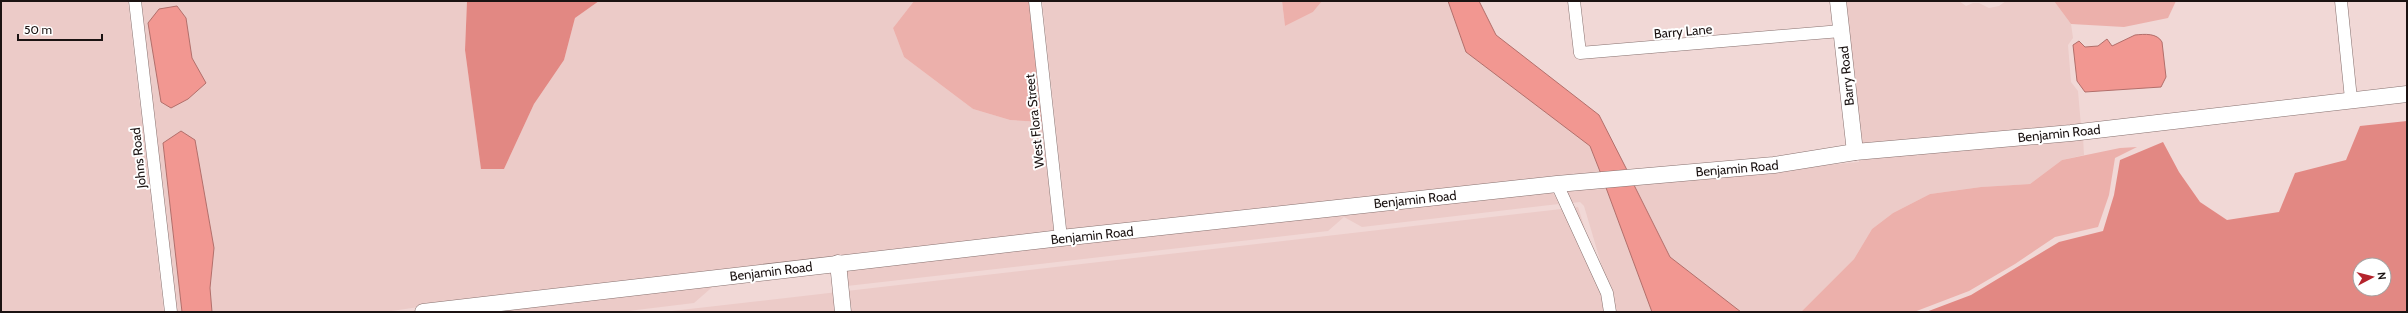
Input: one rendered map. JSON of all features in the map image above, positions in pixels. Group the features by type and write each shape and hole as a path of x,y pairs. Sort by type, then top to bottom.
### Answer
{"street":[{"name":"Johns Road","path":"134,1 171,312"},
{"name":"West Flora Street","path":"1035,1 1061,238"},
{"name":"Barry Lane","path":"1574,1 1580,53 1841,31"},
{"name":"Barry Road","path":"1838,1 1855,152"},
{"path":"2341,1 2351,100"},
{"name":"Benjamin Road","path":"422,312 1061,238 1557,184 1774,165 1855,152 2071,133 2407,94"},
{"path":"1557,184 1607,293 1610,312"},
{"path":"838,264 843,312"}],"shaded area":[{"path":"1,1 128,1 164,312 1,312"},
{"path":"141,1 467,1 465,50 481,168 504,169 534,104 564,60 575,18 599,1 914,1 893,28 904,57 973,109 1010,120 1042,122 1054,233 432,305 385,312 212,312 210,288 214,248 195,140 163,143 182,312 177,312","holes":["186,18 192,58 161,102 158,80"]},
{"path":"467,1 599,1 575,18 564,60 534,104 504,169 481,169 465,50"},
{"path":"914,1 1029,1 1042,122 1010,120 973,109 904,57 893,28"},
{"path":"1042,1 1282,1 1285,26 1313,12 1322,1 1448,1 1466,52 1590,146 1601,174 1067,232"},
{"path":"1282,1 1322,1 1313,12 1285,26"},
{"path":"1448,1 1479,1 1496,35 1599,115 1628,172 1601,174 1590,146 1466,52"},
{"path":"1844,1 1959,1 1966,6 1973,3 1979,3 1989,8 1999,6 2006,1 2054,1 2071,24 2073,38 2068,45 2071,82 2078,91 2081,126 1861,146"},
{"path":"2054,1 2176,1 2168,18 2124,27 2071,24"},
{"path":"177,6 186,18 192,58 206,83 188,99 171,108 161,102 148,23 159,9"},
{"path":"2147,34 2157,37 2162,42 2166,77 2161,87 2085,92 2077,81 2073,45 2079,41 2085,47 2098,46 2107,39 2112,46 2135,35"},
{"path":"2407,121 2407,312 1926,312 1971,295 2059,242 2103,231 2114,195 2120,160 2163,142 2179,172 2200,202 2227,220 2279,212 2295,173 2346,160 2360,126"},
{"path":"181,131 195,140 214,248 210,288 212,312 182,312 163,143"},
{"path":"2083,137 2084,155 2062,160 2030,184 1981,187 1930,194 1893,213 1872,229 1854,259 1801,312 1741,312 1670,257 1633,183 1859,162 1859,157"},
{"path":"2137,147 2115,158 2109,195 2098,227 2055,237 2015,264 1969,291 1914,312 1801,312 1854,259 1872,229 1893,213 1930,194 1981,187 2030,184 2062,160 2120,148"},
{"path":"1633,183 1670,257 1741,312 1652,312 1605,185"},
{"path":"1605,185 1652,312 1616,312 1613,291 1603,270 1584,206 1580,202 1572,203 1566,189"},
{"path":"1552,190 1559,204 1362,227 1344,217 1328,231 847,286 845,268"},
{"path":"1578,207 1611,312 663,312 1544,211"},
{"path":"717,283 694,303 620,312 469,312"}]}
